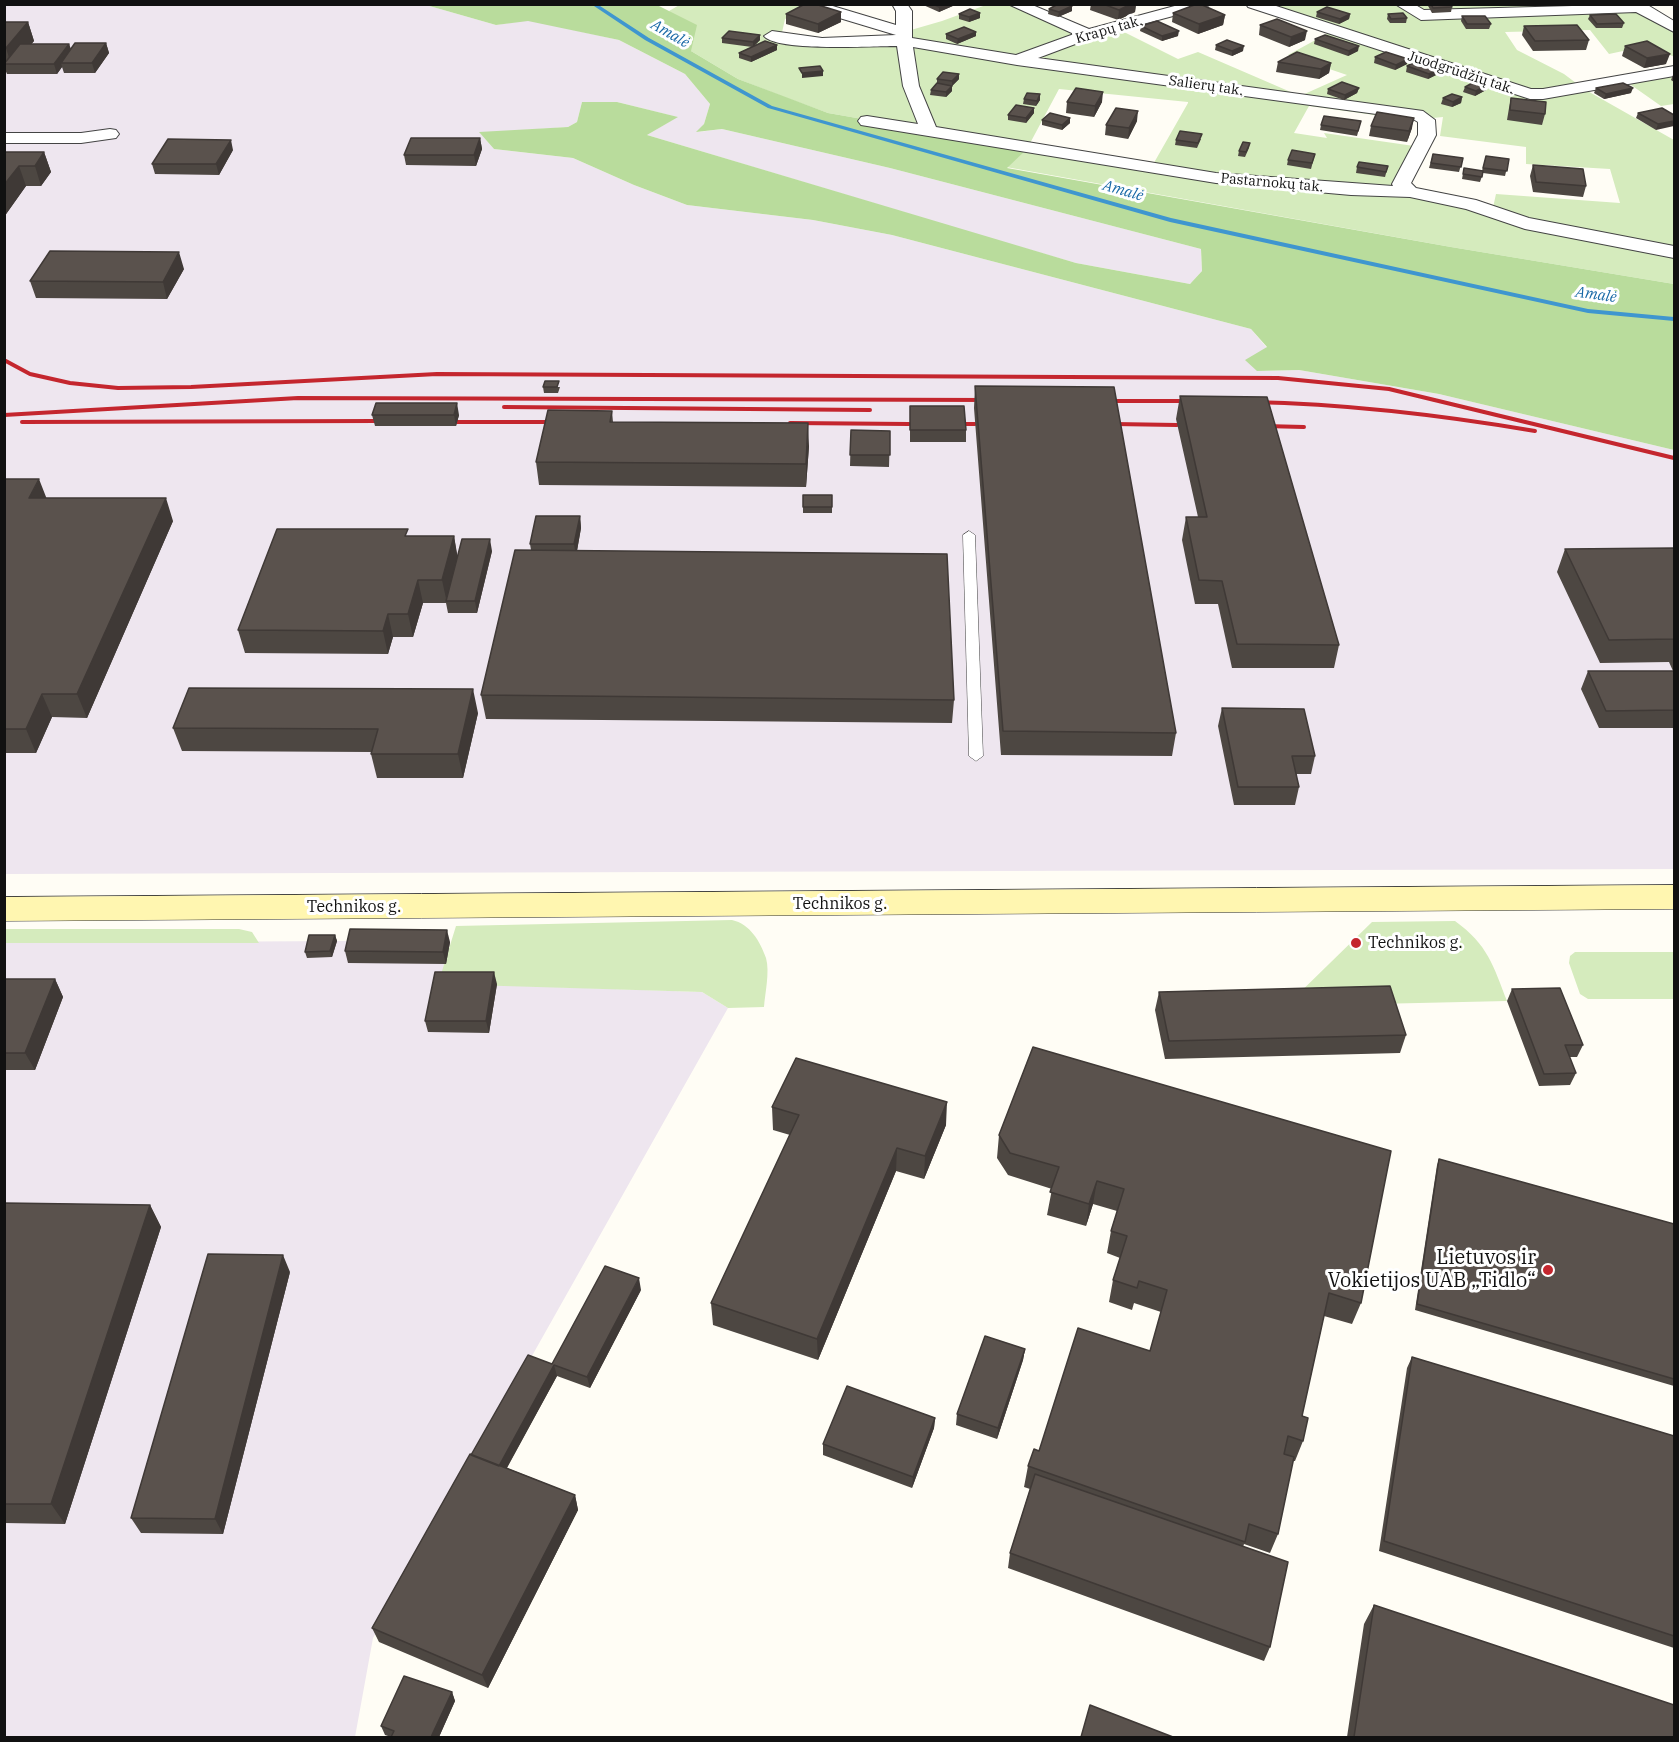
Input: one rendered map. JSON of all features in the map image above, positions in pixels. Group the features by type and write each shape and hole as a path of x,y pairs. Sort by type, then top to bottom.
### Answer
{"street":[{"path":"808,4 904,36"},
{"path":"899,4 904,11 904,36 911,86 928,130"},
{"path":"1015,4 1088,34"},
{"name":"Krapų tak.","path":"1017,60 1088,34 1202,4"},
{"name":"Juodgrūdžių tak.","path":"1253,4 1530,94 1543,94 1674,71"},
{"path":"1402,4 1421,15 1637,6 1672,25"},
{"path":"772,36 822,43 904,36"},
{"name":"Salierų tak.","path":"904,36 1017,60 1417,115 1426,120 1427,135 1401,184 1410,192"},
{"name":"Pastarnokų tak.","path":"867,121 1216,178 1351,190 1410,192 1470,204 1525,224 1674,252"},
{"path":"4,138 81,138 110,134"},
{"name":"Technikos g.","path":"4,909 1674,897"}],"lane":[{"path":"969,535 976,756"}],"shaded area":[{"path":"4,5 426,5 496,25 528,20 619,40 685,74 710,104 704,124 698,132 722,129 890,168 1201,249 1202,271 1190,284 1076,263 647,135 677,117 617,102 582,102 577,122 568,127 480,133 494,149 573,158 687,205 813,220 892,235 1251,329 1267,348 1257,371 1299,370 1439,394 1674,450 1674,869 5,874"},
{"path":"450,942 446,964 438,983 702,992 728,1008 373,1638 355,1737 5,1737 4,943"}],"green space":[{"path":"681,4 810,5 785,19 781,37 904,41 904,32 986,5 1020,5 1088,34 1114,27 1178,59 1198,52 1300,96 1347,75 1288,55 1332,31 1253,5 1623,5 1674,33 1674,57 1651,45 1609,54 1590,30 1505,32 1517,50 1564,74 1584,89 1674,140 1674,284 1451,247 1006,167 1027,148 828,113 738,79 691,51 669,11","holes":["1059,89 1188,102 1188,103 1151,168 1028,147","1309,106 1411,120 1443,117 1440,136 1526,147 1526,164 1610,169 1620,203 1496,194 1492,212 1394,191 1414,146 1324,133 1327,138 1294,133"]},
{"path":"426,5 657,5 697,25 691,51 738,79 828,113 1028,148 1007,168 1674,284 1674,450 1439,394 1299,370 1257,371 1245,360 1267,347 1251,329 892,235 813,220 687,205 573,158 494,149 479,132 568,127 577,122 582,102 617,102 678,117 647,135 1076,263 1190,284 1202,271 1201,249 890,168 722,129 696,132 704,124 710,104 685,74 619,40 528,21 496,25"},
{"path":"1674,71 1674,104 1661,106 1624,80"},
{"path":"732,920 744,925 754,934 766,958 764,1007 728,1008 702,992 438,984 456,926"},
{"path":"1455,921 1475,939 1488,956 1507,1001 1286,1006 1372,922"},
{"path":"5,929 239,929 252,932 259,943 5,943"},
{"path":"1575,952 1674,952 1674,999 1588,999 1580,994 1569,963 1570,956"}],"building":[{"path":"805,4 815,4 841,12 818,24 786,14"},
{"path":"1058,4 1072,6 1059,12 1049,9"},
{"path":"1103,4 1131,4 1119,10"},
{"path":"1197,4 1225,15 1199,24 1173,13"},
{"path":"1431,4 1450,4 1452,7 1433,8"},
{"path":"1327,7 1350,14 1340,19 1317,12"},
{"path":"970,9 980,13 969,17 959,14"},
{"path":"1403,13 1407,18 1391,19 1388,14"},
{"path":"1616,14 1624,23 1597,24 1590,15"},
{"path":"1462,16 1485,16 1491,24 1467,24"},
{"path":"1277,19 1307,31 1291,37 1260,25"},
{"path":"1157,21 1179,31 1162,36 1141,26"},
{"path":"4,22 28,22 6,48 4,48"},
{"path":"1577,25 1589,40 1535,41 1524,26"},
{"path":"964,27 976,32 958,39 946,34"},
{"path":"729,31 760,35 753,42 722,38"},
{"path":"1325,35 1359,46 1349,51 1315,39"},
{"path":"1227,40 1244,46 1232,51 1216,45"},
{"path":"765,41 777,45 751,57 739,53"},
{"path":"1647,41 1670,54 1647,58 1625,46"},
{"path":"75,43 106,43 92,63 61,63"},
{"path":"20,44 69,44 54,64 4,64"},
{"path":"1297,52 1331,63 1321,69 1278,62"},
{"path":"1386,52 1408,59 1396,65 1375,57"},
{"path":"1417,61 1439,69 1429,74 1407,66"},
{"path":"820,66 823,71 802,73 799,68"},
{"path":"943,72 959,74 952,81 937,79"},
{"path":"1476,81 1487,85 1476,91 1465,87"},
{"path":"1342,82 1359,88 1345,95 1328,89"},
{"path":"937,83 952,86 946,92 931,90"},
{"path":"1623,83 1633,88 1606,94 1596,88"},
{"path":"1076,88 1103,92 1095,106 1067,102"},
{"path":"1027,93 1040,94 1037,101 1024,99"},
{"path":"1452,94 1462,97 1453,102 1443,98"},
{"path":"1511,98 1546,102 1545,114 1510,110"},
{"path":"1016,105 1034,108 1026,118 1008,115"},
{"path":"1116,108 1138,111 1129,128 1106,125"},
{"path":"1662,108 1674,115 1674,121 1658,124 1638,113"},
{"path":"1377,112 1414,118 1409,131 1371,126"},
{"path":"1050,113 1070,118 1062,125 1042,120"},
{"path":"1324,116 1361,121 1358,131 1321,125"},
{"path":"1180,131 1202,134 1198,143 1176,140"},
{"path":"411,138 480,138 474,155 404,155"},
{"path":"168,139 231,140 216,164 152,164"},
{"path":"1243,142 1250,143 1246,152 1239,151"},
{"path":"1292,150 1315,154 1312,163 1288,160"},
{"path":"4,152 44,152 35,166 19,166 4,185"},
{"path":"1433,154 1463,158 1461,167 1431,163"},
{"path":"1486,156 1509,159 1507,171 1483,168"},
{"path":"1359,162 1388,166 1386,172 1357,167"},
{"path":"1533,165 1583,169 1586,186 1536,182"},
{"path":"1464,168 1483,171 1482,177 1463,174"},
{"path":"50,251 179,252 163,282 30,281"},
{"path":"545,381 559,381 557,387 543,387"},
{"path":"975,386 1114,387 1176,733 1003,731"},
{"path":"1180,396 1267,397 1339,645 1237,644 1222,581 1199,580 1186,517 1207,517"},
{"path":"376,403 457,403 454,415 372,415"},
{"path":"910,406 964,406 966,430 910,430"},
{"path":"548,410 612,411 610,422 808,423 806,464 536,462"},
{"path":"851,430 890,431 890,455 850,455"},
{"path":"4,479 39,479 29,498 166,498 77,694 42,694 26,729 4,729"},
{"path":"803,495 832,495 832,507 803,507"},
{"path":"536,516 580,516 574,544 530,544"},
{"path":"277,529 408,529 405,536 454,536 442,580 418,580 408,614 388,614 383,631 238,630"},
{"path":"462,539 490,539 475,601 446,601"},
{"path":"1674,548 1674,639 1609,640 1565,549"},
{"path":"515,550 947,554 954,700 481,695"},
{"path":"1588,671 1674,671 1674,710 1606,711"},
{"path":"189,688 473,689 458,754 371,754 378,729 173,728"},
{"path":"1222,708 1304,709 1315,756 1292,756 1299,787 1238,787"},
{"path":"350,929 447,930 443,952 345,951"},
{"path":"309,935 335,935 330,951 305,952"},
{"path":"435,972 494,972 486,1021 425,1021"},
{"path":"4,979 55,979 25,1053 4,1053"},
{"path":"1390,986 1406,1035 1169,1041 1159,992"},
{"path":"1560,988 1583,1045 1565,1045 1576,1073 1544,1074 1512,989"},
{"path":"1033,1047 1391,1151 1361,1303 1329,1293 1302,1416 1308,1418 1303,1441 1288,1436 1284,1454 1294,1457 1278,1534 1249,1524 1245,1542 1028,1466 1034,1449 1039,1451 1078,1328 1150,1351 1167,1290 1139,1281 1137,1288 1113,1280 1127,1236 1111,1231 1124,1189 1097,1181 1089,1204 1050,1192 1059,1167 1010,1153 999,1135"},
{"path":"796,1058 947,1102 925,1156 897,1148 817,1339 711,1303 799,1115 772,1107"},
{"name":"Lietuvos ir Vokietijos UAB „Tidlo“","path":"1439,1159 1674,1224 1674,1379 1417,1304"},
{"path":"4,1203 150,1205 51,1504 4,1504"},
{"path":"208,1254 283,1255 215,1519 131,1518"},
{"path":"605,1266 639,1278 587,1377 554,1365 499,1466 471,1455 528,1355 552,1364"},
{"path":"985,1336 1025,1349 998,1428 957,1414"},
{"path":"1412,1357 1674,1436 1674,1636 1384,1541"},
{"path":"847,1386 935,1418 913,1477 823,1444"},
{"path":"470,1454 575,1495 482,1675 372,1628"},
{"path":"1035,1474 1288,1562 1270,1647 1010,1553"},
{"path":"1374,1605 1674,1705 1674,1737 1354,1737"},
{"path":"404,1676 452,1692 431,1737 391,1737 394,1731 381,1726"},
{"path":"1090,1705 1173,1737 1081,1737"}],"waterway":[{"name":"Amalė","path":"593,4 647,39 770,107 1170,220 1588,311 1674,319"}],"railway":[{"path":"4,360 30,374 70,383 118,388 191,387 437,374 1278,378 1389,389 1674,458"},
{"path":"4,415 298,398 991,400"},
{"path":"1099,401 1195,401"},
{"path":"1252,402 1394,411 1535,431"},
{"path":"504,407 870,410"},
{"path":"22,422 377,421"},
{"path":"457,422 562,422"},
{"path":"790,423 909,424"},
{"path":"964,424 975,424"},
{"path":"1114,424 1177,425"},
{"path":"1264,426 1304,427"}],"place":[{"name":"Technikos g.","path":"1356,943"},
{"name":"Lietuvos ir Vokietijos UAB „Tidlo“","path":"1548,1270"}]}
